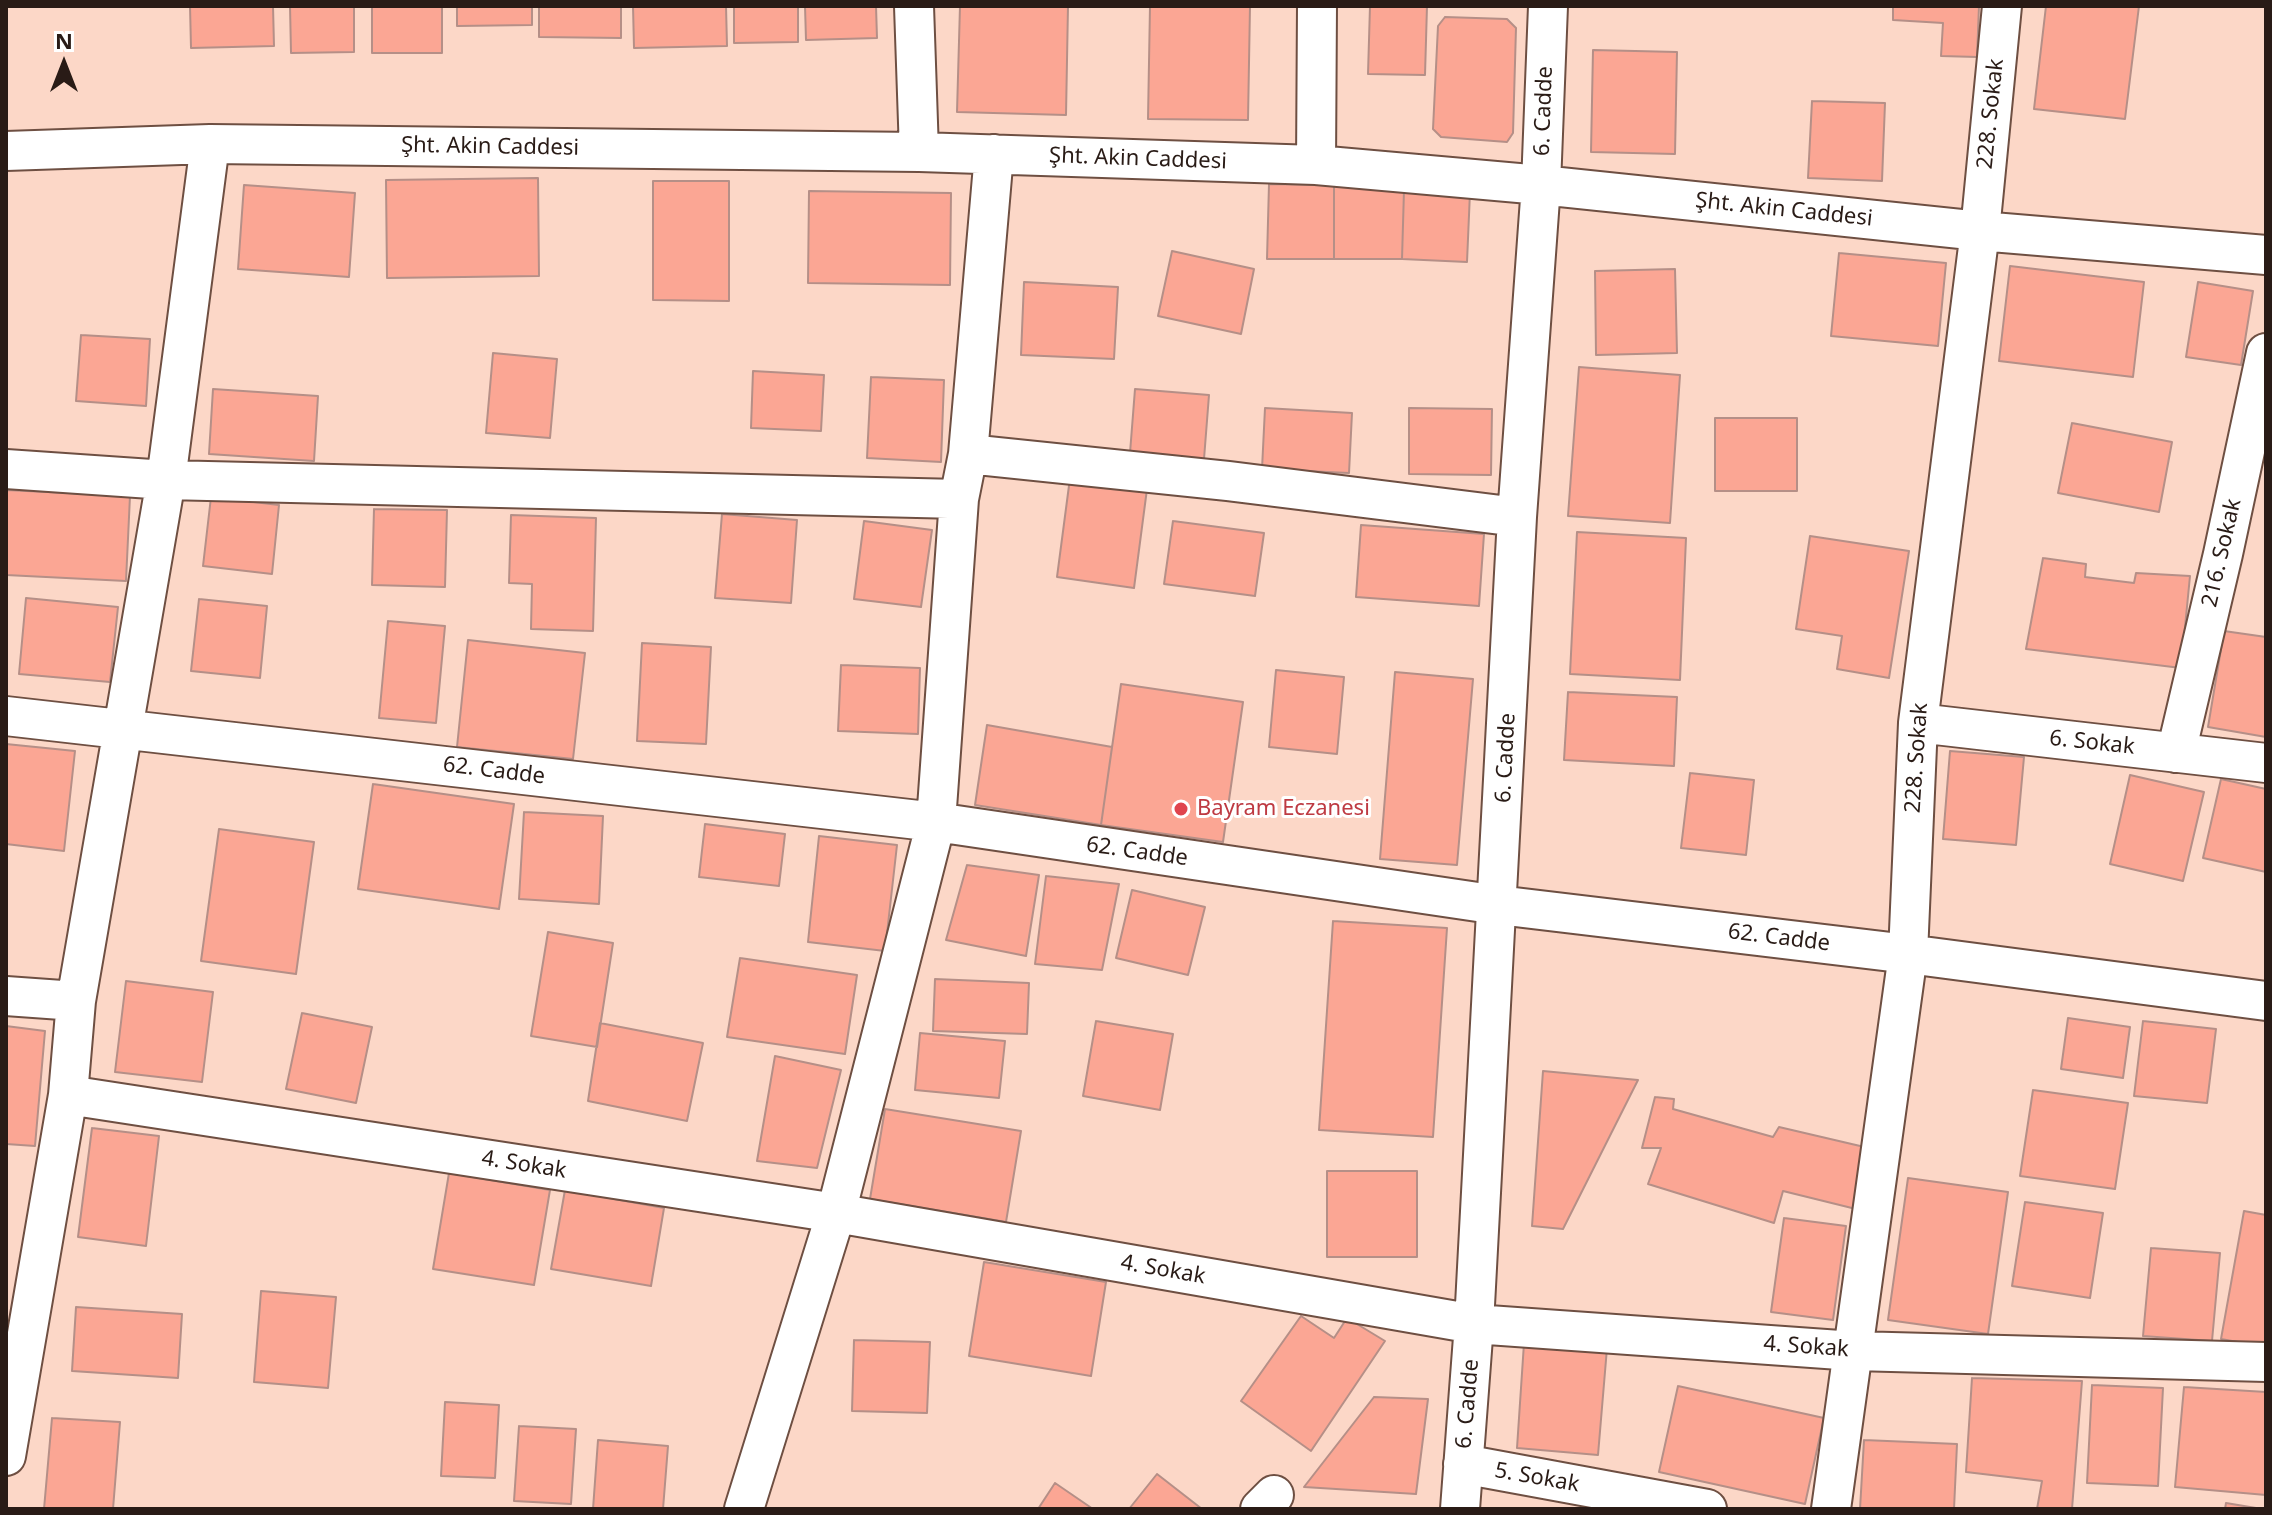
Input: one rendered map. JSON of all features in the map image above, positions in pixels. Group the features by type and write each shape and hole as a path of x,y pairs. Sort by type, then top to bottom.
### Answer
{"street":[{"path":"914,6 919,152"},
{"path":"1316,165 1317,6"},
{"name":"6. Cadde","path":"1460,1509 1474,1324 1517,517 1541,185 1548,6"},
{"name":"228. Sokak","path":"1831,1509 1908,954 1918,723 1980,231 2002,6"},
{"path":"6,1456 19,1305 68,1095 76,1001 166,480 210,144"},
{"name":"Şht. Akin Caddesi","path":"6,151 210,144 919,152 1316,165 1980,231 2266,255"},
{"path":"744,1509 836,1213 936,822 959,499 968,454 994,154"},
{"name":"216. Sokak","path":"2176,753 2266,353"},
{"path":"968,454 1228,481 1517,517"},
{"path":"6,469 166,480 959,499"},
{"name":"62. Cadde","path":"6,716 936,822 1498,905 2266,1001"},
{"name":"6. Sokak","path":"1918,723 2266,763"},
{"path":"6,996 76,1001"},
{"name":"4. Sokak","path":"68,1095 836,1213 1474,1324 1854,1351 2266,1362"},
{"name":"5. Sokak","path":"1463,1464 1707,1509"}],"building":[{"path":"190,6 273,6 274,46 191,48"},
{"path":"290,6 354,6 354,52 291,53"},
{"path":"372,6 442,6 442,53 372,53"},
{"path":"457,6 532,6 532,25 457,26"},
{"path":"539,6 621,6 621,38 539,37"},
{"path":"633,6 726,6 727,46 634,48"},
{"path":"734,6 798,6 798,42 734,43"},
{"path":"805,6 876,6 877,38 806,40"},
{"path":"960,6 1068,6 1066,115 957,112"},
{"path":"1150,6 1250,6 1248,120 1148,119"},
{"path":"1370,6 1427,6 1425,75 1368,74"},
{"path":"1893,6 1979,6 1977,57 1941,56 1943,23 1893,20"},
{"path":"2046,6 2139,6 2125,119 2034,109"},
{"path":"1445,17 1507,19 1516,28 1513,133 1507,142 1441,137 1433,129 1438,26"},
{"path":"1593,50 1677,52 1675,154 1591,152"},
{"path":"1812,101 1885,103 1882,181 1808,178"},
{"path":"538,178 539,276 387,278 386,180"},
{"path":"653,181 729,181 729,301 653,300"},
{"path":"1269,184 1334,185 1334,259 1267,259"},
{"path":"244,185 355,193 349,277 238,269"},
{"path":"1334,185 1404,190 1402,259 1334,259"},
{"path":"1404,190 1470,192 1467,262 1402,259"},
{"path":"809,191 951,193 950,285 808,283"},
{"path":"1172,251 1254,269 1241,334 1158,316"},
{"path":"1839,253 1946,263 1938,346 1831,336"},
{"path":"2010,266 2144,282 2133,377 1999,361"},
{"path":"1675,269 1677,353 1596,355 1595,271"},
{"path":"1024,282 1118,287 1114,359 1021,355"},
{"path":"2198,282 2253,291 2241,365 2186,357"},
{"path":"81,335 150,339 146,406 76,401"},
{"path":"493,353 557,359 550,438 486,433"},
{"path":"1579,367 1680,375 1670,523 1568,516"},
{"path":"753,371 824,375 821,431 751,428"},
{"path":"871,377 944,380 941,462 867,458"},
{"path":"213,389 318,396 314,461 209,454"},
{"path":"1135,389 1209,395 1204,459 1130,453"},
{"path":"1265,408 1352,413 1349,473 1262,469"},
{"path":"1409,408 1492,409 1491,475 1409,474"},
{"path":"1715,418 1797,418 1797,491 1715,491"},
{"path":"2072,423 2172,442 2159,512 2058,493"},
{"path":"1070,478 1147,489 1134,588 1057,577"},
{"path":"6,490 130,496 126,581 6,575"},
{"path":"211,497 279,505 272,574 203,566"},
{"path":"374,509 447,510 445,587 372,585"},
{"path":"722,514 797,520 791,603 715,598"},
{"path":"511,515 596,518 593,631 531,629 532,584 509,583"},
{"path":"864,521 932,530 921,607 854,599"},
{"path":"1173,521 1264,533 1255,596 1164,584"},
{"path":"1361,525 1484,534 1479,606 1356,597"},
{"path":"1577,532 1686,538 1680,680 1570,674"},
{"path":"1810,536 1909,551 1889,678 1837,669 1842,636 1796,629"},
{"path":"2043,558 2086,564 2085,577 2134,583 2136,573 2190,576 2181,668 2026,649"},
{"path":"26,598 118,607 110,682 19,674"},
{"path":"199,599 267,606 260,678 191,671"},
{"path":"388,621 445,626 436,723 379,718"},
{"path":"2224,631 2266,637 2266,737 2208,727"},
{"path":"468,640 585,653 573,759 457,747"},
{"path":"642,643 711,647 706,744 637,741"},
{"path":"841,665 920,668 918,734 838,731"},
{"path":"1276,670 1344,677 1337,754 1269,747"},
{"path":"1395,672 1473,679 1457,865 1380,859"},
{"path":"1121,684 1243,702 1223,842 1101,825"},
{"path":"1568,692 1677,697 1674,766 1564,760"},
{"path":"987,725 1112,747 1101,825 975,805"},
{"path":"6,744 75,751 64,851 6,844"},
{"path":"1950,751 2024,757 2016,845 1943,839"},
{"path":"1690,773 1754,780 1746,855 1681,848"},
{"path":"2130,775 2204,792 2183,881 2110,864"},
{"path":"2221,779 2266,789 2266,872 2203,858"},
{"path":"373,784 514,804 499,909 358,889"},
{"path":"524,812 603,816 599,904 519,899"},
{"path":"705,824 785,834 779,886 699,877"},
{"path":"219,829 314,842 296,974 201,961"},
{"path":"819,836 897,845 885,951 808,942"},
{"path":"967,865 1039,875 1026,956 946,940"},
{"path":"1046,876 1119,884 1102,970 1035,964"},
{"path":"1132,890 1205,907 1188,975 1116,958"},
{"path":"1333,921 1447,928 1433,1137 1319,1130"},
{"path":"548,932 613,943 597,1047 531,1036"},
{"path":"740,958 857,975 845,1054 727,1037"},
{"path":"935,979 1029,983 1027,1034 933,1031"},
{"path":"126,981 213,992 202,1082 115,1072"},
{"path":"302,1013 372,1027 356,1103 286,1089"},
{"path":"2068,1018 2130,1027 2123,1078 2061,1069"},
{"path":"1096,1021 1173,1034 1160,1110 1083,1096"},
{"path":"2143,1021 2216,1029 2207,1103 2134,1096"},
{"path":"600,1023 703,1043 687,1121 588,1101"},
{"path":"6,1026 45,1031 35,1146 6,1144"},
{"path":"920,1033 1005,1041 999,1098 915,1090"},
{"path":"775,1056 841,1070 817,1168 757,1161"},
{"path":"1543,1071 1638,1080 1563,1229 1532,1226"},
{"path":"2033,1090 2128,1103 2115,1189 2020,1176"},
{"path":"1655,1097 1674,1099 1673,1109 1773,1137 1779,1127 1873,1149 1864,1211 1783,1191 1774,1223 1648,1184 1661,1148 1642,1148"},
{"path":"885,1109 1021,1131 1006,1222 870,1199"},
{"path":"92,1128 159,1136 146,1246 78,1237"},
{"path":"1327,1171 1417,1171 1417,1257 1327,1257"},
{"path":"449,1173 550,1190 534,1285 433,1269"},
{"path":"1908,1178 2008,1192 1988,1334 1888,1320"},
{"path":"565,1190 664,1208 651,1286 551,1269"},
{"path":"2025,1202 2103,1213 2090,1298 2012,1286"},
{"path":"2244,1211 2266,1215 2266,1347 2221,1339"},
{"path":"1784,1218 1846,1226 1833,1320 1771,1312"},
{"path":"2151,1248 2220,1253 2212,1341 2143,1336"},
{"path":"984,1262 1106,1282 1091,1376 969,1356"},
{"path":"261,1291 336,1297 328,1388 254,1382"},
{"path":"76,1307 182,1314 178,1378 72,1371"},
{"path":"1301,1316 1334,1338 1347,1318 1385,1341 1311,1451 1241,1401"},
{"path":"854,1340 930,1342 927,1413 852,1411"},
{"path":"1524,1343 1607,1348 1598,1455 1517,1448"},
{"path":"1972,1378 2082,1381 2072,1509 2037,1509 2042,1481 1966,1472"},
{"path":"2092,1385 2163,1388 2158,1486 2087,1483"},
{"path":"1678,1386 1824,1418 1805,1504 1659,1472"},
{"path":"2184,1387 2266,1392 2266,1495 2175,1487"},
{"path":"1374,1397 1428,1399 1416,1494 1304,1487"},
{"path":"445,1402 499,1405 495,1478 441,1476"},
{"path":"52,1418 120,1422 113,1509 44,1509"},
{"path":"519,1426 576,1429 571,1504 514,1501"},
{"path":"598,1440 668,1446 663,1509 593,1509"},
{"path":"1864,1440 1957,1444 1954,1509 1860,1509"},
{"path":"1157,1474 1202,1509 1129,1509"},
{"path":"1055,1483 1093,1509 1038,1509"},
{"path":"2226,1503 2262,1509 2225,1509"}],"place":[{"name":"Bayram Eczanesi","path":"1181,809"}]}
